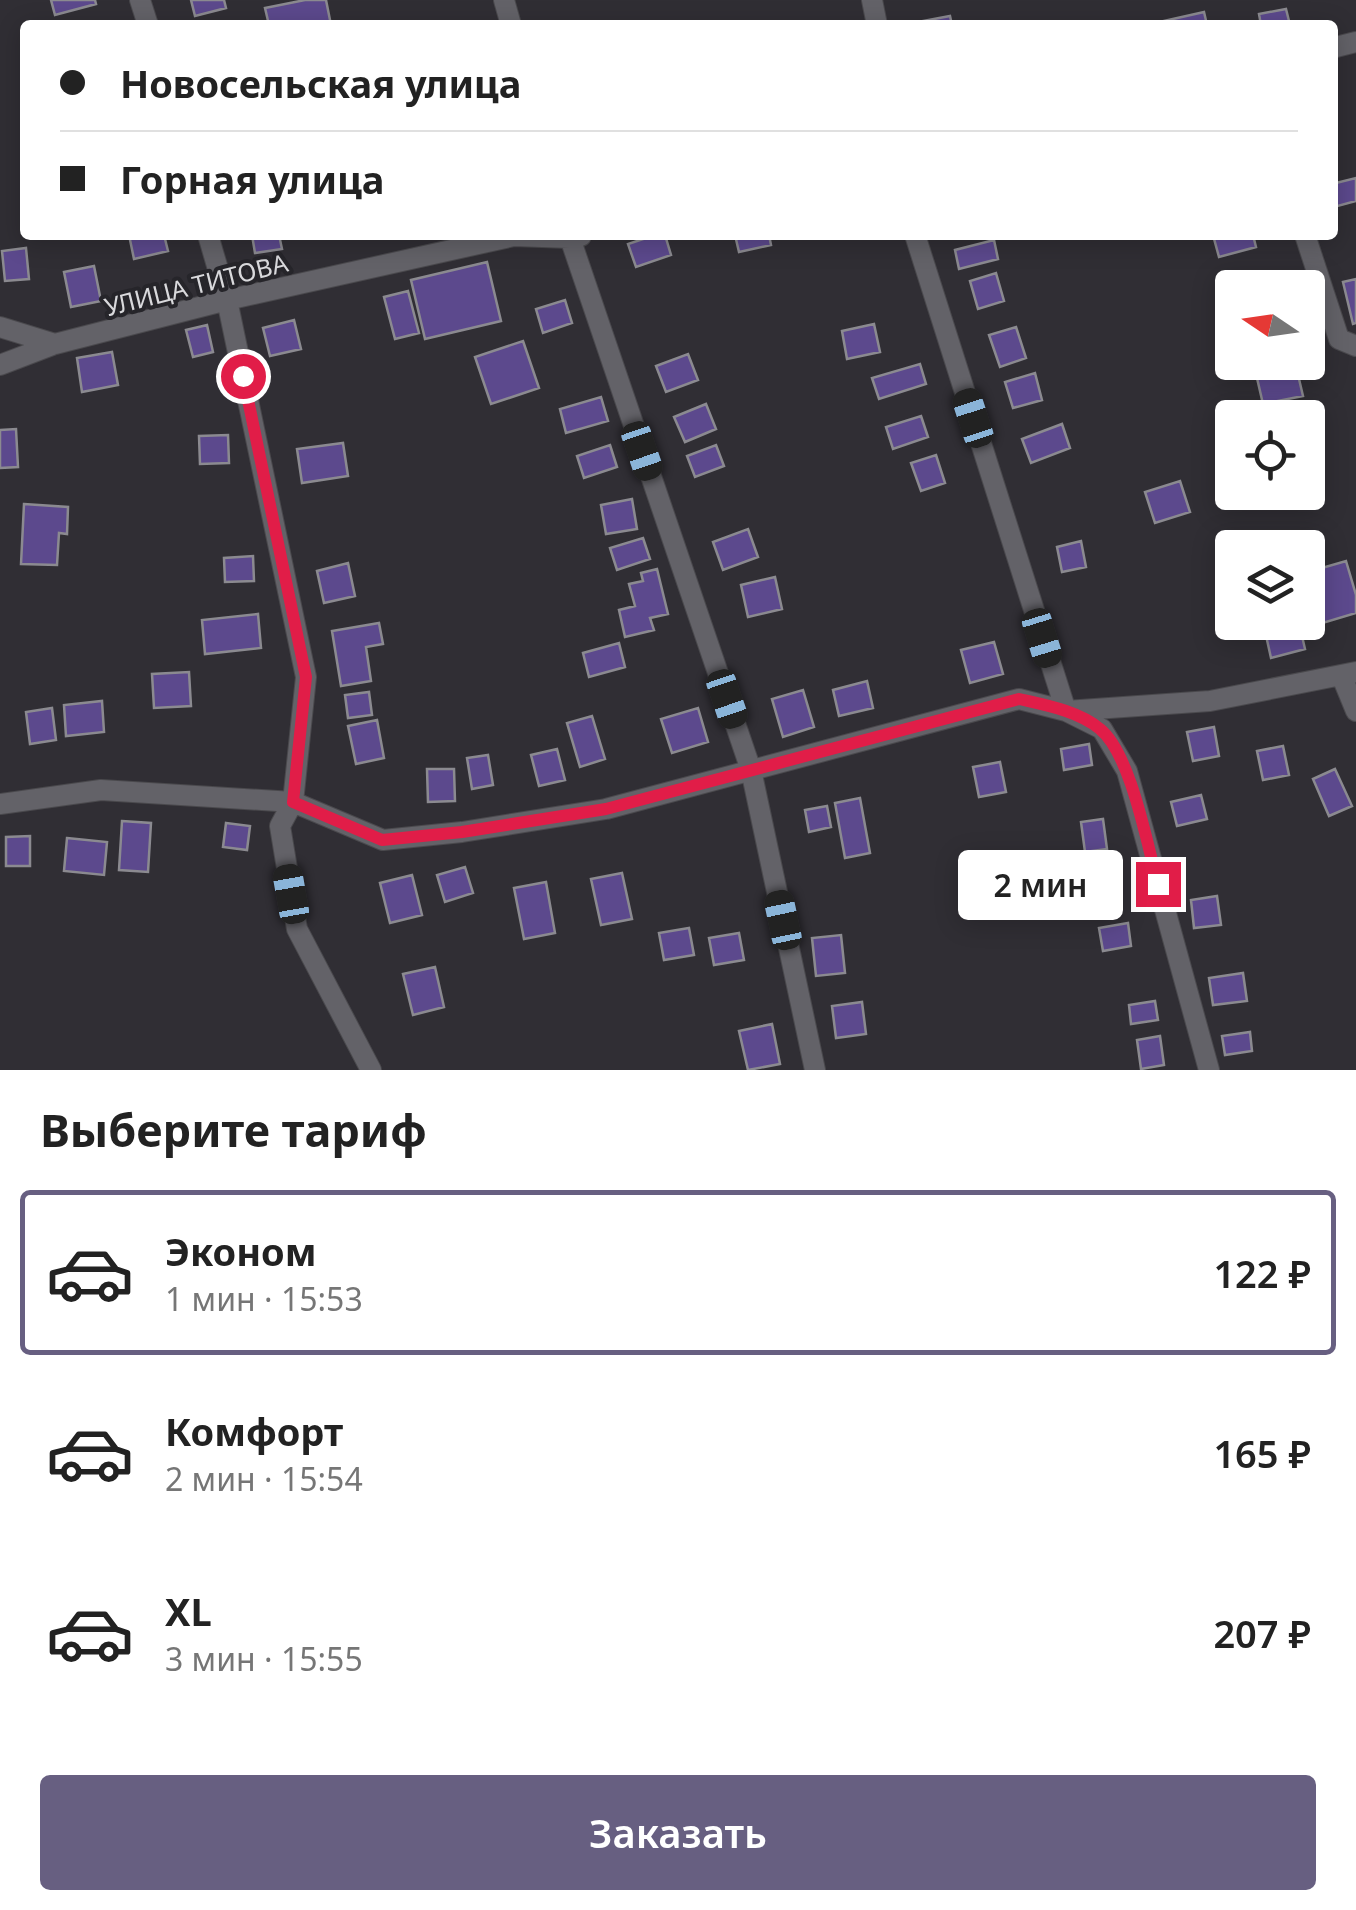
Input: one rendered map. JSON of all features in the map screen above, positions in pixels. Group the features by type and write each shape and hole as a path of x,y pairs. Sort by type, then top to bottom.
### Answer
{"street":[{"path":"209,240 227,300 306,677 293,802 280,826 296,929 371,1070"},
{"name":"УЛИЦА ТИТОВА","path":"0,366 55,344 227,300 496,240"},
{"path":"575,240 751,770 815,1070"},
{"path":"917,240 1066,711"},
{"path":"1307,240 1339,339 1356,346"},
{"path":"0,327 55,344"},
{"path":"1066,711 1210,701 1349,674 1356,711"},
{"path":"0,804 101,790 293,802 382,840 462,832 606,809 1019,699 1066,711 1102,729 1127,772 1209,1070"}],"building":[{"path":"51,0 95,0 96,4 55,15"},
{"path":"191,0 224,0 226,8 195,16"},
{"path":"326,0 330,20 268,20 265,8"},
{"path":"1286,9 1289,20 1260,20 1259,14"},
{"path":"1204,12 1206,20 1168,20"},
{"path":"1356,178 1356,201 1338,206 1338,182"},
{"path":"130,240 165,240 168,251 134,259"},
{"path":"253,240 280,240 282,249 255,253"},
{"path":"666,240 671,255 636,267 628,244"},
{"path":"736,240 770,240 771,245 739,252"},
{"path":"994,240 998,259 959,269 955,250"},
{"path":"1214,240 1254,240 1256,247 1219,257"},
{"path":"26,248 29,279 5,281 2,251"},
{"path":"487,262 501,321 425,339 411,280"},
{"path":"94,266 101,301 71,307 64,272"},
{"path":"996,273 1004,301 978,309 970,281"},
{"path":"1356,279 1356,323 1353,324 1343,282"},
{"path":"408,291 419,333 395,339 384,297"},
{"path":"565,300 572,323 543,333 536,309"},
{"path":"294,320 301,349 270,356 263,328"},
{"path":"874,324 880,352 847,359 842,331"},
{"path":"207,325 213,352 193,357 186,330"},
{"path":"1016,327 1026,358 1000,367 989,335"},
{"path":"523,341 539,388 491,404 475,357"},
{"path":"112,352 118,385 82,392 77,358"},
{"path":"688,354 698,380 666,392 656,366"},
{"path":"920,364 926,384 879,399 872,378"},
{"path":"1035,373 1042,400 1013,408 1005,382"},
{"path":"1257,380 1299,380 1303,396 1262,400"},
{"path":"601,397 608,421 566,433 560,409"},
{"path":"706,404 716,429 685,442 674,417"},
{"path":"921,416 928,437 893,449 886,427"},
{"path":"1062,424 1070,448 1031,463 1022,439"},
{"path":"16,429 18,467 0,468 0,430"},
{"path":"228,435 229,463 200,464 199,436"},
{"path":"343,443 348,476 302,483 297,449"},
{"path":"610,445 617,467 584,478 577,456"},
{"path":"716,445 724,466 695,477 687,456"},
{"path":"936,455 945,483 921,491 911,463"},
{"path":"1180,481 1190,512 1155,523 1145,492"},
{"path":"632,499 637,529 606,534 601,505"},
{"path":"24,504 68,507 67,534 59,533 57,565 21,564"},
{"path":"748,529 758,557 723,570 713,542"},
{"path":"643,538 650,559 617,570 610,548"},
{"path":"1081,541 1086,567 1062,572 1057,547"},
{"path":"253,556 254,581 225,582 224,558"},
{"path":"1346,561 1356,595 1356,613 1325,622 1325,567"},
{"path":"348,563 355,596 324,603 317,571"},
{"path":"657,569 668,614 650,618 654,630 625,637 619,610 635,606 629,584 643,581 641,573"},
{"path":"775,577 782,609 748,617 741,585"},
{"path":"258,614 261,648 205,654 202,620"},
{"path":"379,623 383,644 366,647 371,681 341,686 332,631"},
{"path":"1267,640 1303,640 1305,649 1271,658"},
{"path":"994,642 1003,674 970,683 961,650"},
{"path":"619,643 625,667 589,677 583,653"},
{"path":"189,672 191,706 154,708 152,674"},
{"path":"867,681 873,708 839,716 833,690"},
{"path":"803,690 814,727 783,737 772,699"},
{"path":"369,692 372,715 348,718 345,695"},
{"path":"102,701 104,732 66,736 64,705"},
{"path":"52,708 56,740 30,744 26,712"},
{"path":"698,708 708,742 672,753 661,719"},
{"path":"592,716 605,759 580,767 567,723"},
{"path":"377,720 384,758 356,764 348,726"},
{"path":"1214,727 1219,756 1193,761 1187,732"},
{"path":"1089,744 1092,765 1064,770 1061,749"},
{"path":"1283,746 1289,775 1263,780 1257,751"},
{"path":"557,749 565,780 539,786 531,755"},
{"path":"488,755 493,785 472,789 467,758"},
{"path":"1000,762 1006,792 979,797 973,767"},
{"path":"427,769 454,769 455,801 428,802"},
{"path":"1335,769 1352,806 1329,816 1313,779"},
{"path":"1201,795 1207,819 1177,826 1171,802"},
{"path":"860,798 870,853 845,858 835,803"},
{"path":"827,806 831,827 809,832 805,810"},
{"path":"1103,819 1107,849 1085,852 1081,822"},
{"path":"122,821 151,823 148,872 119,870"},
{"path":"226,823 250,826 247,850 223,847"},
{"path":"30,836 30,866 6,866 6,837"},
{"path":"67,838 107,842 104,875 64,871"},
{"path":"465,867 473,893 445,902 437,875"},
{"path":"622,873 632,919 601,925 591,879"},
{"path":"412,875 422,915 390,923 380,883"},
{"path":"546,882 555,933 524,939 514,888"},
{"path":"1217,896 1221,925 1194,928 1191,900"},
{"path":"1128,923 1131,946 1103,951 1099,928"},
{"path":"689,928 694,955 664,960 659,933"},
{"path":"739,933 744,960 714,965 709,938"},
{"path":"841,935 845,973 816,976 812,938"},
{"path":"435,967 444,1007 413,1015 403,974"},
{"path":"1243,973 1247,1001 1213,1005 1209,978"},
{"path":"1155,1001 1158,1020 1131,1024 1129,1005"},
{"path":"862,1002 866,1034 836,1038 832,1006"},
{"path":"772,1024 780,1064 748,1070 739,1031"},
{"path":"1250,1032 1252,1051 1225,1055 1222,1036"},
{"path":"1160,1036 1164,1065 1141,1069 1137,1040"}],"route":[{"path":"243,376 306,677 293,802 382,840 462,832 606,809 1019,699 1066,711 1102,729 1127,772 1158,884"}]}
